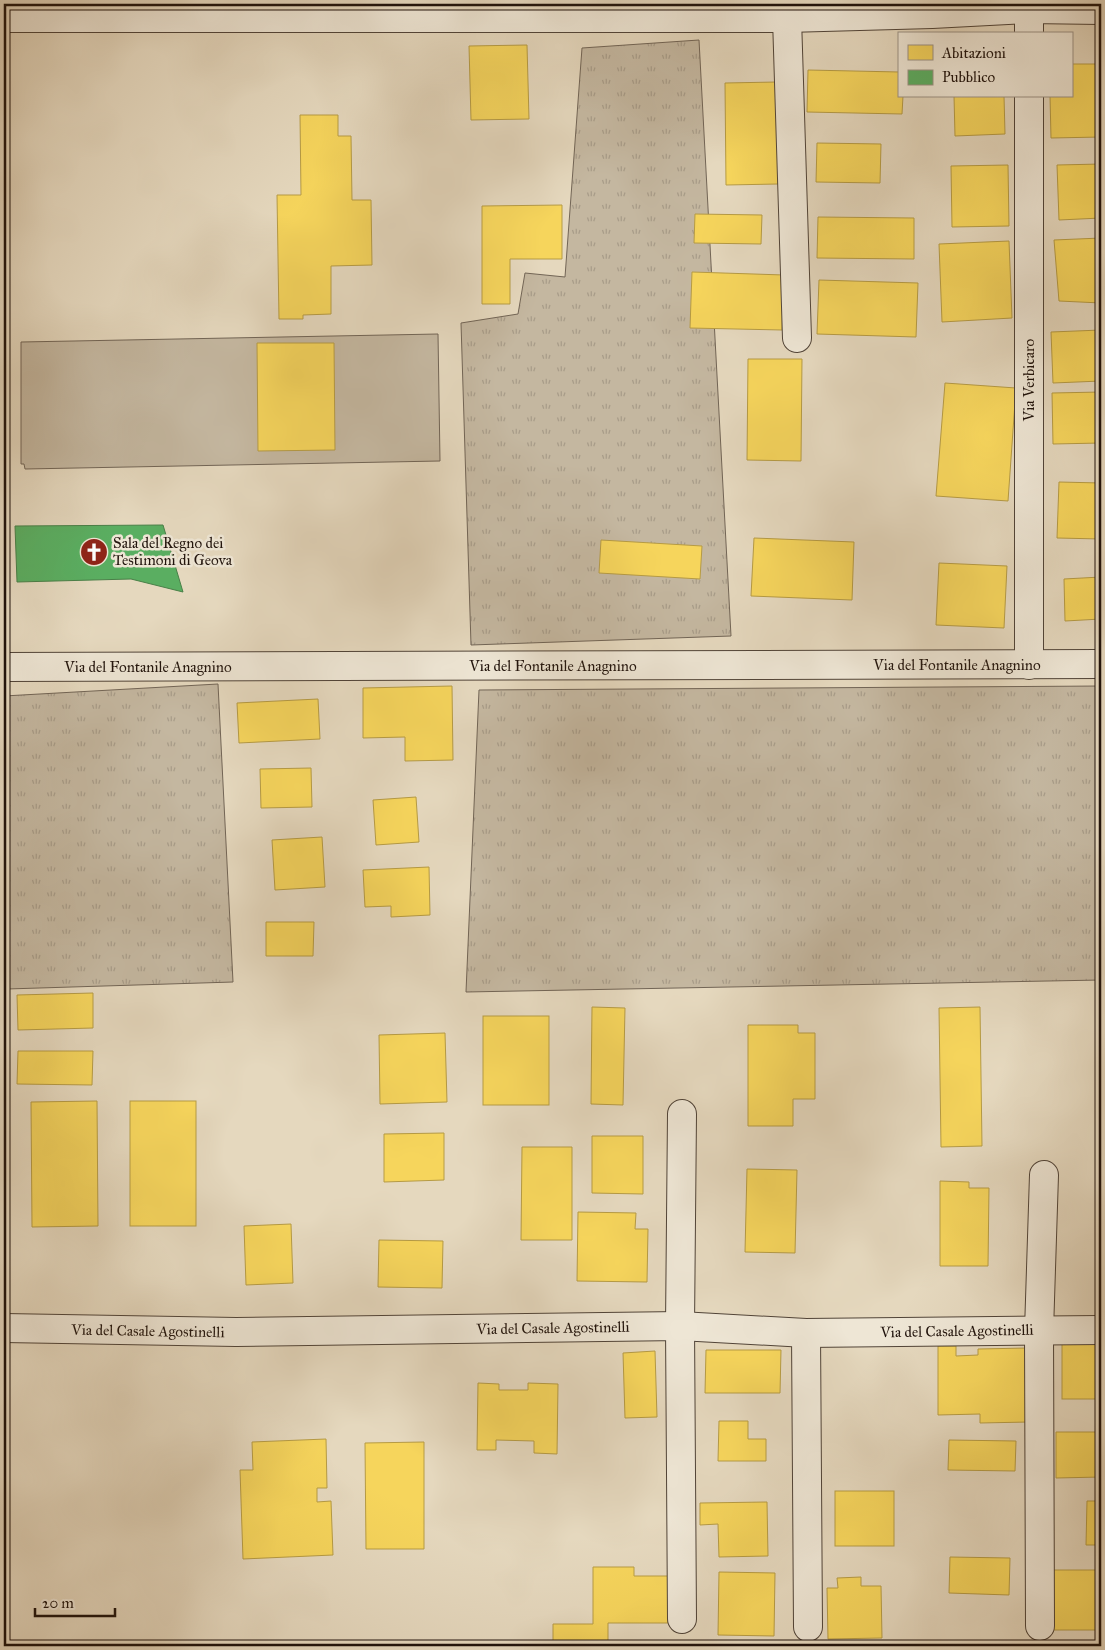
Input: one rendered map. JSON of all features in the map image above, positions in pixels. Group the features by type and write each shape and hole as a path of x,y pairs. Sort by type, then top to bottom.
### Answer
{"street":[{"path":"4,18 786,18 932,9 1029,22 1101,10"},
{"path":"786,18 797,338"},
{"name":"Via Verbicaro","path":"1029,98 1029,665"},
{"name":"Via del Fontanile Anagnino","path":"4,667 1101,664"},
{"path":"682,1114 680,1326 682,1619"},
{"path":"1040,1626 1038,1330 1044,1175"},
{"name":"Via del Casale Agostinelli","path":"4,1328 236,1332 680,1326 806,1333 1101,1330"},
{"path":"806,1333 808,1627"}],"green space":[{"path":"699,40 731,636 471,645 461,323 518,314 525,273 565,277 582,48"},
{"path":"438,334 440,461 25,469 24,464 21,464 21,342"},
{"path":"218,684 233,982 7,989 4,696"},
{"path":"1101,686 1101,980 466,992 479,690"}],"building: Abitazioni":[{"path":"527,45 529,119 471,120 469,46"},
{"path":"1072,64 1101,64 1101,137 1051,138 1050,98 1072,98"},
{"path":"808,70 898,72 898,98 903,98 902,114 807,112"},
{"path":"777,82 778,184 726,185 725,83"},
{"path":"954,98 1004,98 1005,134 955,136"},
{"path":"300,115 338,115 338,136 351,136 352,200 371,200 372,265 331,266 331,314 303,315 303,319 279,319 277,195 301,195"},
{"path":"817,143 881,144 880,183 816,182"},
{"path":"1101,164 1101,218 1059,220 1057,165"},
{"path":"1008,165 1009,226 952,227 951,166"},
{"path":"562,205 562,259 510,259 510,304 482,304 482,206"},
{"path":"695,214 762,215 761,244 694,243"},
{"path":"818,217 914,218 914,259 817,258"},
{"path":"1101,238 1101,303 1059,301 1054,240"},
{"path":"1009,241 1012,318 942,322 939,244"},
{"path":"692,272 784,275 782,330 690,328"},
{"path":"819,280 918,283 916,337 817,334"},
{"path":"1101,330 1101,381 1053,383 1051,332"},
{"path":"257,343 334,343 335,450 258,451"},
{"path":"748,359 802,359 801,461 747,460"},
{"path":"945,383 1016,388 1008,501 936,496"},
{"path":"1101,392 1101,443 1053,444 1052,393"},
{"path":"1059,482 1101,483 1101,539 1057,538"},
{"path":"754,538 854,542 852,600 751,596"},
{"path":"601,540 702,546 700,579 599,573"},
{"path":"939,563 1007,566 1004,628 936,625"},
{"path":"1101,577 1101,619 1065,621 1064,579"},
{"path":"452,686 453,760 405,761 405,737 363,738 363,688"},
{"path":"318,699 320,739 239,743 237,703"},
{"path":"311,768 312,807 261,808 260,769"},
{"path":"416,797 419,842 376,845 373,800"},
{"path":"322,837 325,887 275,890 272,840"},
{"path":"429,867 430,915 391,917 391,906 365,907 363,870"},
{"path":"266,922 314,922 313,956 266,956"},
{"path":"93,993 93,1028 18,1030 17,995"},
{"path":"592,1007 625,1008 623,1105 591,1104"},
{"path":"980,1007 982,1146 941,1147 939,1008"},
{"path":"483,1016 549,1016 549,1105 483,1105"},
{"path":"748,1025 798,1025 798,1033 815,1033 815,1099 793,1099 793,1126 748,1126"},
{"path":"445,1033 447,1102 380,1104 379,1035"},
{"path":"18,1051 93,1051 92,1085 17,1084"},
{"path":"97,1101 98,1226 32,1227 31,1102"},
{"path":"130,1101 196,1101 196,1226 130,1226"},
{"path":"444,1133 444,1180 384,1182 384,1134"},
{"path":"592,1136 643,1136 643,1194 592,1193"},
{"path":"522,1147 572,1147 572,1240 521,1240"},
{"path":"747,1169 797,1170 795,1253 745,1252"},
{"path":"940,1181 969,1182 969,1188 989,1188 988,1266 940,1266"},
{"path":"578,1212 636,1213 635,1229 648,1229 647,1282 577,1281"},
{"path":"291,1224 293,1283 246,1285 244,1226"},
{"path":"379,1240 443,1241 442,1288 378,1287"},
{"path":"1062,1343 1101,1343 1101,1399 1062,1399"},
{"path":"938,1346 956,1346 956,1356 978,1355 978,1349 1028,1348 1029,1422 980,1423 980,1414 938,1415"},
{"path":"706,1350 781,1350 780,1393 705,1393"},
{"path":"655,1351 657,1417 625,1418 623,1353"},
{"path":"478,1383 499,1384 499,1390 528,1390 528,1383 558,1384 557,1454 534,1453 534,1441 496,1440 496,1450 477,1450"},
{"path":"719,1421 748,1421 748,1439 766,1439 766,1461 718,1461"},
{"path":"1056,1432 1101,1432 1101,1477 1056,1478"},
{"path":"326,1439 327,1488 317,1488 317,1502 331,1501 333,1555 243,1559 240,1470 253,1470 252,1442"},
{"path":"949,1440 1016,1441 1015,1471 948,1470"},
{"path":"424,1442 424,1549 366,1549 365,1443"},
{"path":"835,1491 894,1491 894,1546 835,1546"},
{"path":"1087,1501 1101,1501 1101,1545 1086,1545"},
{"path":"767,1502 768,1556 719,1557 718,1524 700,1525 700,1503"},
{"path":"950,1557 1010,1558 1009,1595 949,1593"},
{"path":"593,1567 634,1567 634,1576 668,1576 668,1623 608,1623 608,1646 553,1646 553,1624 593,1624"},
{"path":"1051,1570 1101,1570 1101,1630 1051,1630"},
{"path":"719,1572 775,1573 774,1636 718,1635"},
{"path":"861,1577 861,1586 881,1586 882,1638 828,1639 827,1588 838,1588 837,1578"}],"building: Pubblico":[{"name":"Sala del Regno dei Testimoni di Geova","path":"163,525 183,592 131,579 17,582 15,526"}],"place":[{"name":"Sala del Regno dei Testimoni di Geova","path":"94,552"}]}
